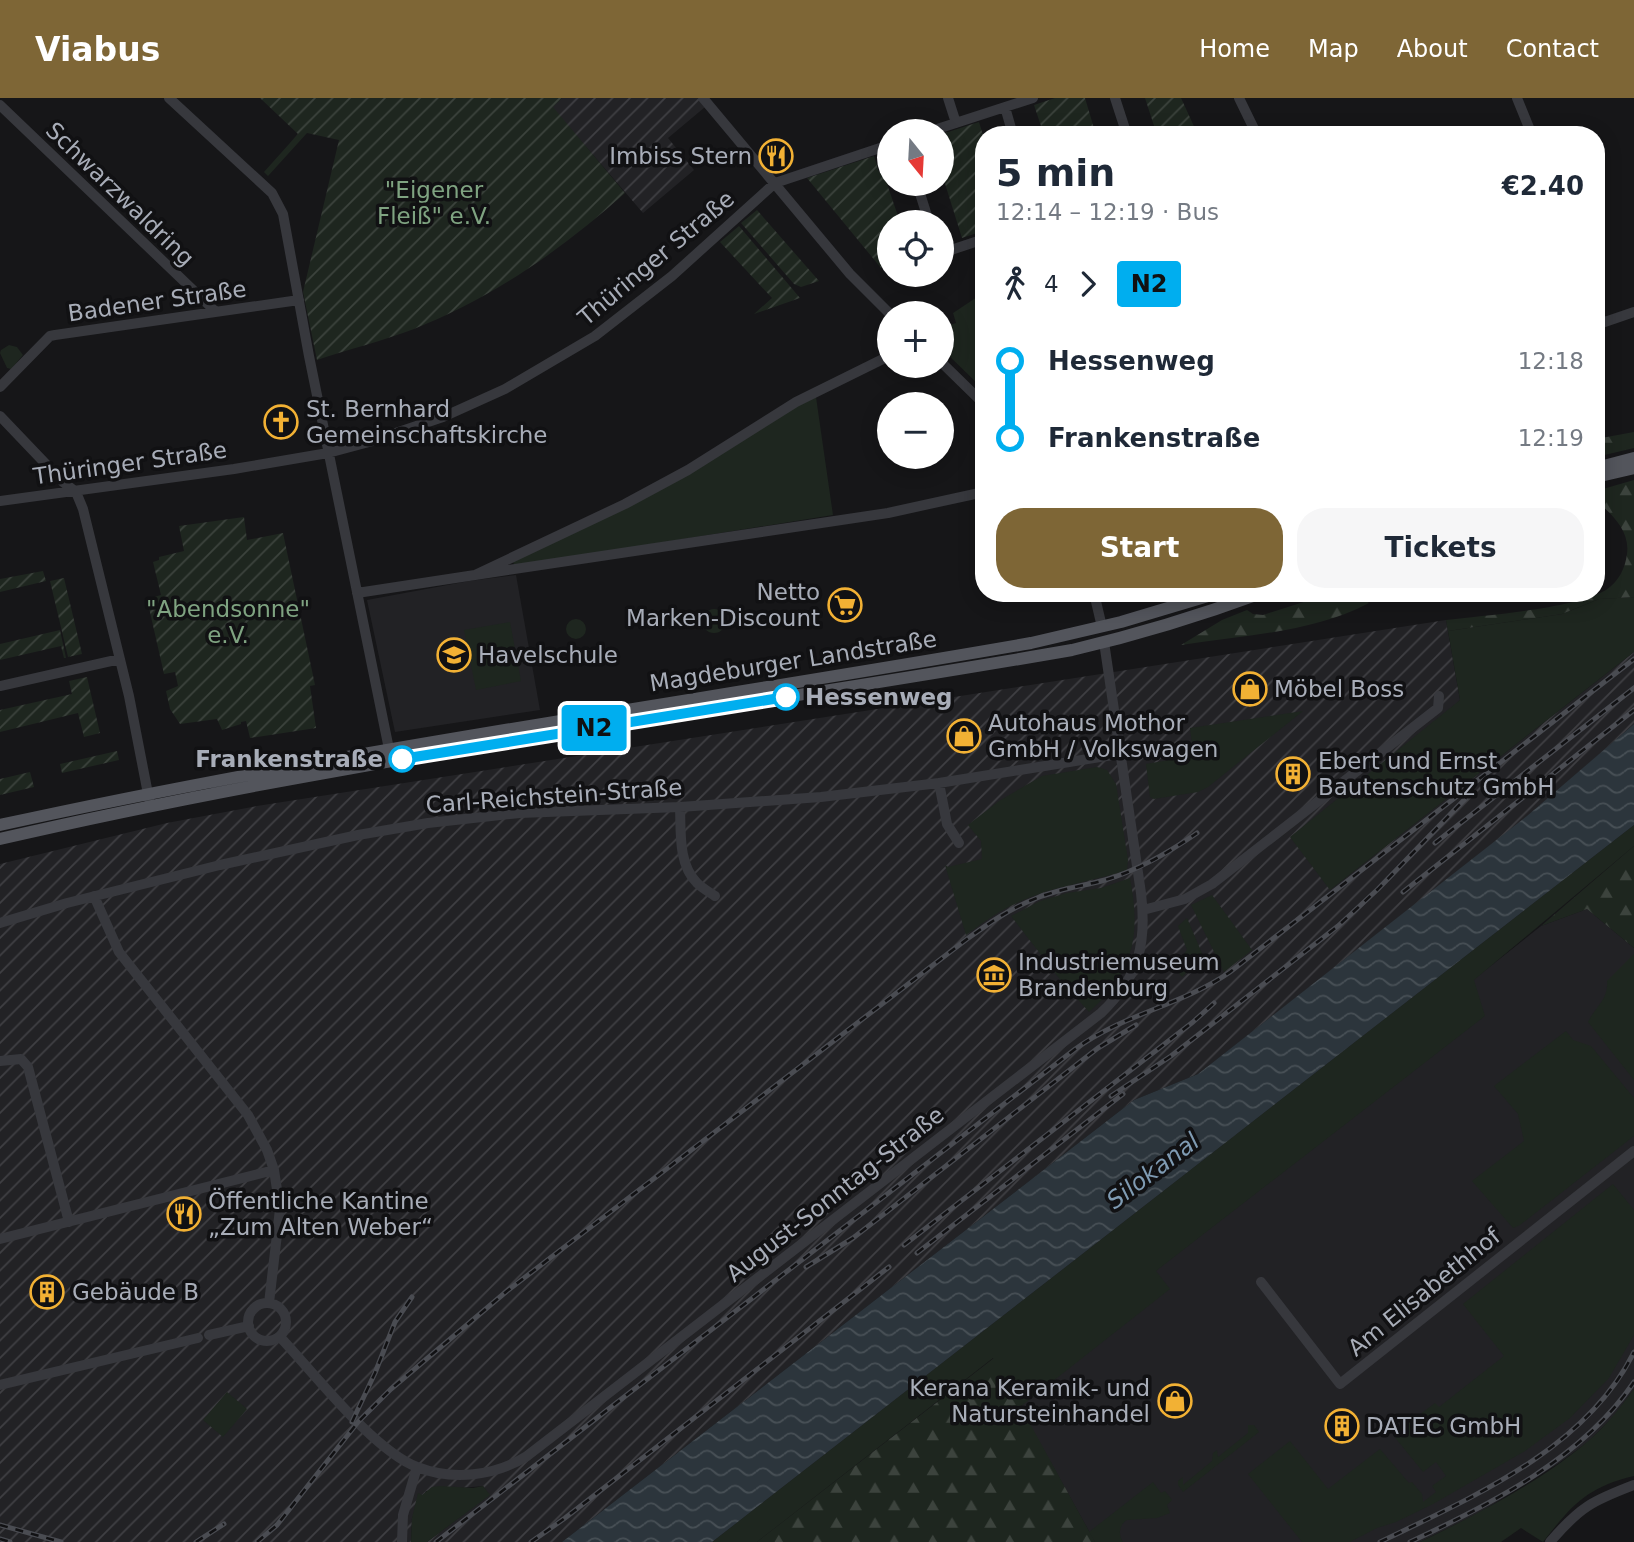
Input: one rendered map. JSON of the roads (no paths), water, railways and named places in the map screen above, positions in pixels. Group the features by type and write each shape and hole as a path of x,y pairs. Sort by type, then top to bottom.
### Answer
{"main road":[{"path":"1605,465 1634,458"},
{"path":"1605,475 1634,468"},
{"name":"Magdeburger Landstraße","path":"0,839 149,799 388,749 1031,643 1192,602"},
{"name":"Magdeburger Landstraße","path":"0,825 987,664 1104,642 1236,602"},
{"path":"1102,627 1104,642"}],"street":[{"path":"169,98 272,193 287,224 328,453 388,749"},
{"path":"703,98 877,301"},
{"path":"948,98 956,123 1033,98"},
{"path":"1115,98 1124,126"},
{"path":"1239,98 1253,126"},
{"path":"1517,98 1528,126"},
{"name":"Schwarzwaldring","path":"0,105 215,311"},
{"path":"1004,107 1010,126"},
{"name":"Thüringer Straße","path":"0,502 328,453 443,416 505,389 556,361 636,307 775,183 877,149"},
{"path":"954,249 975,242"},
{"name":"Badener Straße","path":"0,387 50,336 299,300"},
{"path":"1605,321 1634,312"},
{"path":"475,575 625,504 688,470 796,402 877,362"},
{"path":"954,375 975,395"},
{"path":"0,416 71,490 76,492 83,509 120,659 149,799"},
{"path":"357,593 888,513 975,494"},
{"path":"1096,602 1102,627"},
{"name":"August-Sonntag-Straße","path":"280,1337 371,1435 417,1467 456,1475 483,1474 510,1466 527,1456 1101,1013 1121,992 1134,970 1142,943 1143,910 1104,642"},
{"path":"0,686 120,659"},
{"path":"1143,910 1185,899 1212,884 1438,708 1439,696"},
{"name":"Carl-Reichstein-Straße","path":"0,923 94,896 311,845 428,823 520,813 680,807 821,797 939,783 1119,754"},
{"path":"939,783 947,824 960,843"},
{"path":"680,807 681,844 687,865 696,882 715,896"},
{"path":"94,896 119,952 248,1115 267,1150 274,1170 280,1220 269,1303"},
{"path":"0,1061 21,1059 28,1067 69,1222"},
{"name":"Am Elisabethhof","path":"1261,1282 1340,1384 1634,1151"},
{"path":"0,1239 274,1170"},
{"path":"269,1303 280,1308 285,1316 286,1326 280,1337 270,1342 261,1341 254,1336 248,1326 248,1318 254,1307 269,1303"},
{"path":"0,1385 248,1326"},
{"path":"402,1542 403,1515 417,1467"},
{"path":"1550,1542 1579,1510 1597,1499 1634,1485"}],"water":[{"name":"Silokanal","path":"1634,724 1634,825 712,1542 562,1542 1134,1100 1198,1074 1527,816"}],"railway":[{"path":"436,1542 1074,1050 1112,1027 1192,993 1230,972 1634,659"},
{"path":"1435,843 1634,688"},
{"path":"1403,892 1634,710"},
{"path":"1111,1096 1171,1056 1338,926 1378,889 1466,798"},
{"path":"257,1542 277,1525 358,1422 391,1389 507,1291 967,939 1000,916 1027,902 1130,871 1197,833"},
{"path":"904,1245 1214,1003"},
{"path":"806,1267 853,1238 1098,1048 1136,1025"},
{"path":"917,1253 1123,1094"},
{"path":"531,1542 889,1267"},
{"path":"352,1422 395,1322 412,1297"},
{"path":"1380,1542 1489,1488 1557,1443 1587,1416 1613,1386 1634,1352"},
{"path":"1410,1542 1503,1495 1562,1456 1589,1434 1634,1382"},
{"path":"196,1542 224,1524"},
{"path":"0,1525 61,1542"},
{"path":"0,1539 10,1542"}],"place":[{"name":"Imbiss Stern","path":"776,156"},
{"name":"St. Bernhard Gemeinschaftskirche","path":"281,422"},
{"name":"Netto Marken-Discount","path":"845,605"},
{"name":"Havelschule","path":"454,655"},
{"name":"Möbel Boss","path":"1250,689"},
{"name":"Hessenweg","path":"786,697"},
{"name":"Autohaus Mothor GmbH / Volkswagen","path":"964,736"},
{"name":"Frankenstraße","path":"402,759"},
{"name":"Ebert und Ernst Bautenschutz GmbH","path":"1293,774"},
{"name":"Industriemuseum Brandenburg","path":"994,975"},
{"name":"Öffentliche Kantine „Zum Alten Weber“","path":"184,1214"},
{"name":"Gebäude B","path":"47,1292"},
{"name":"Kerana Keramik- und Natursteinhandel","path":"1175,1401"},
{"name":"DATEC GmbH","path":"1342,1426"}],"park label":[{"name":"\"Eigener Fleiß\" e.V.","path":"434,203"},
{"name":"\"Abendsonne\" e.V.","path":"228,622"}]}
